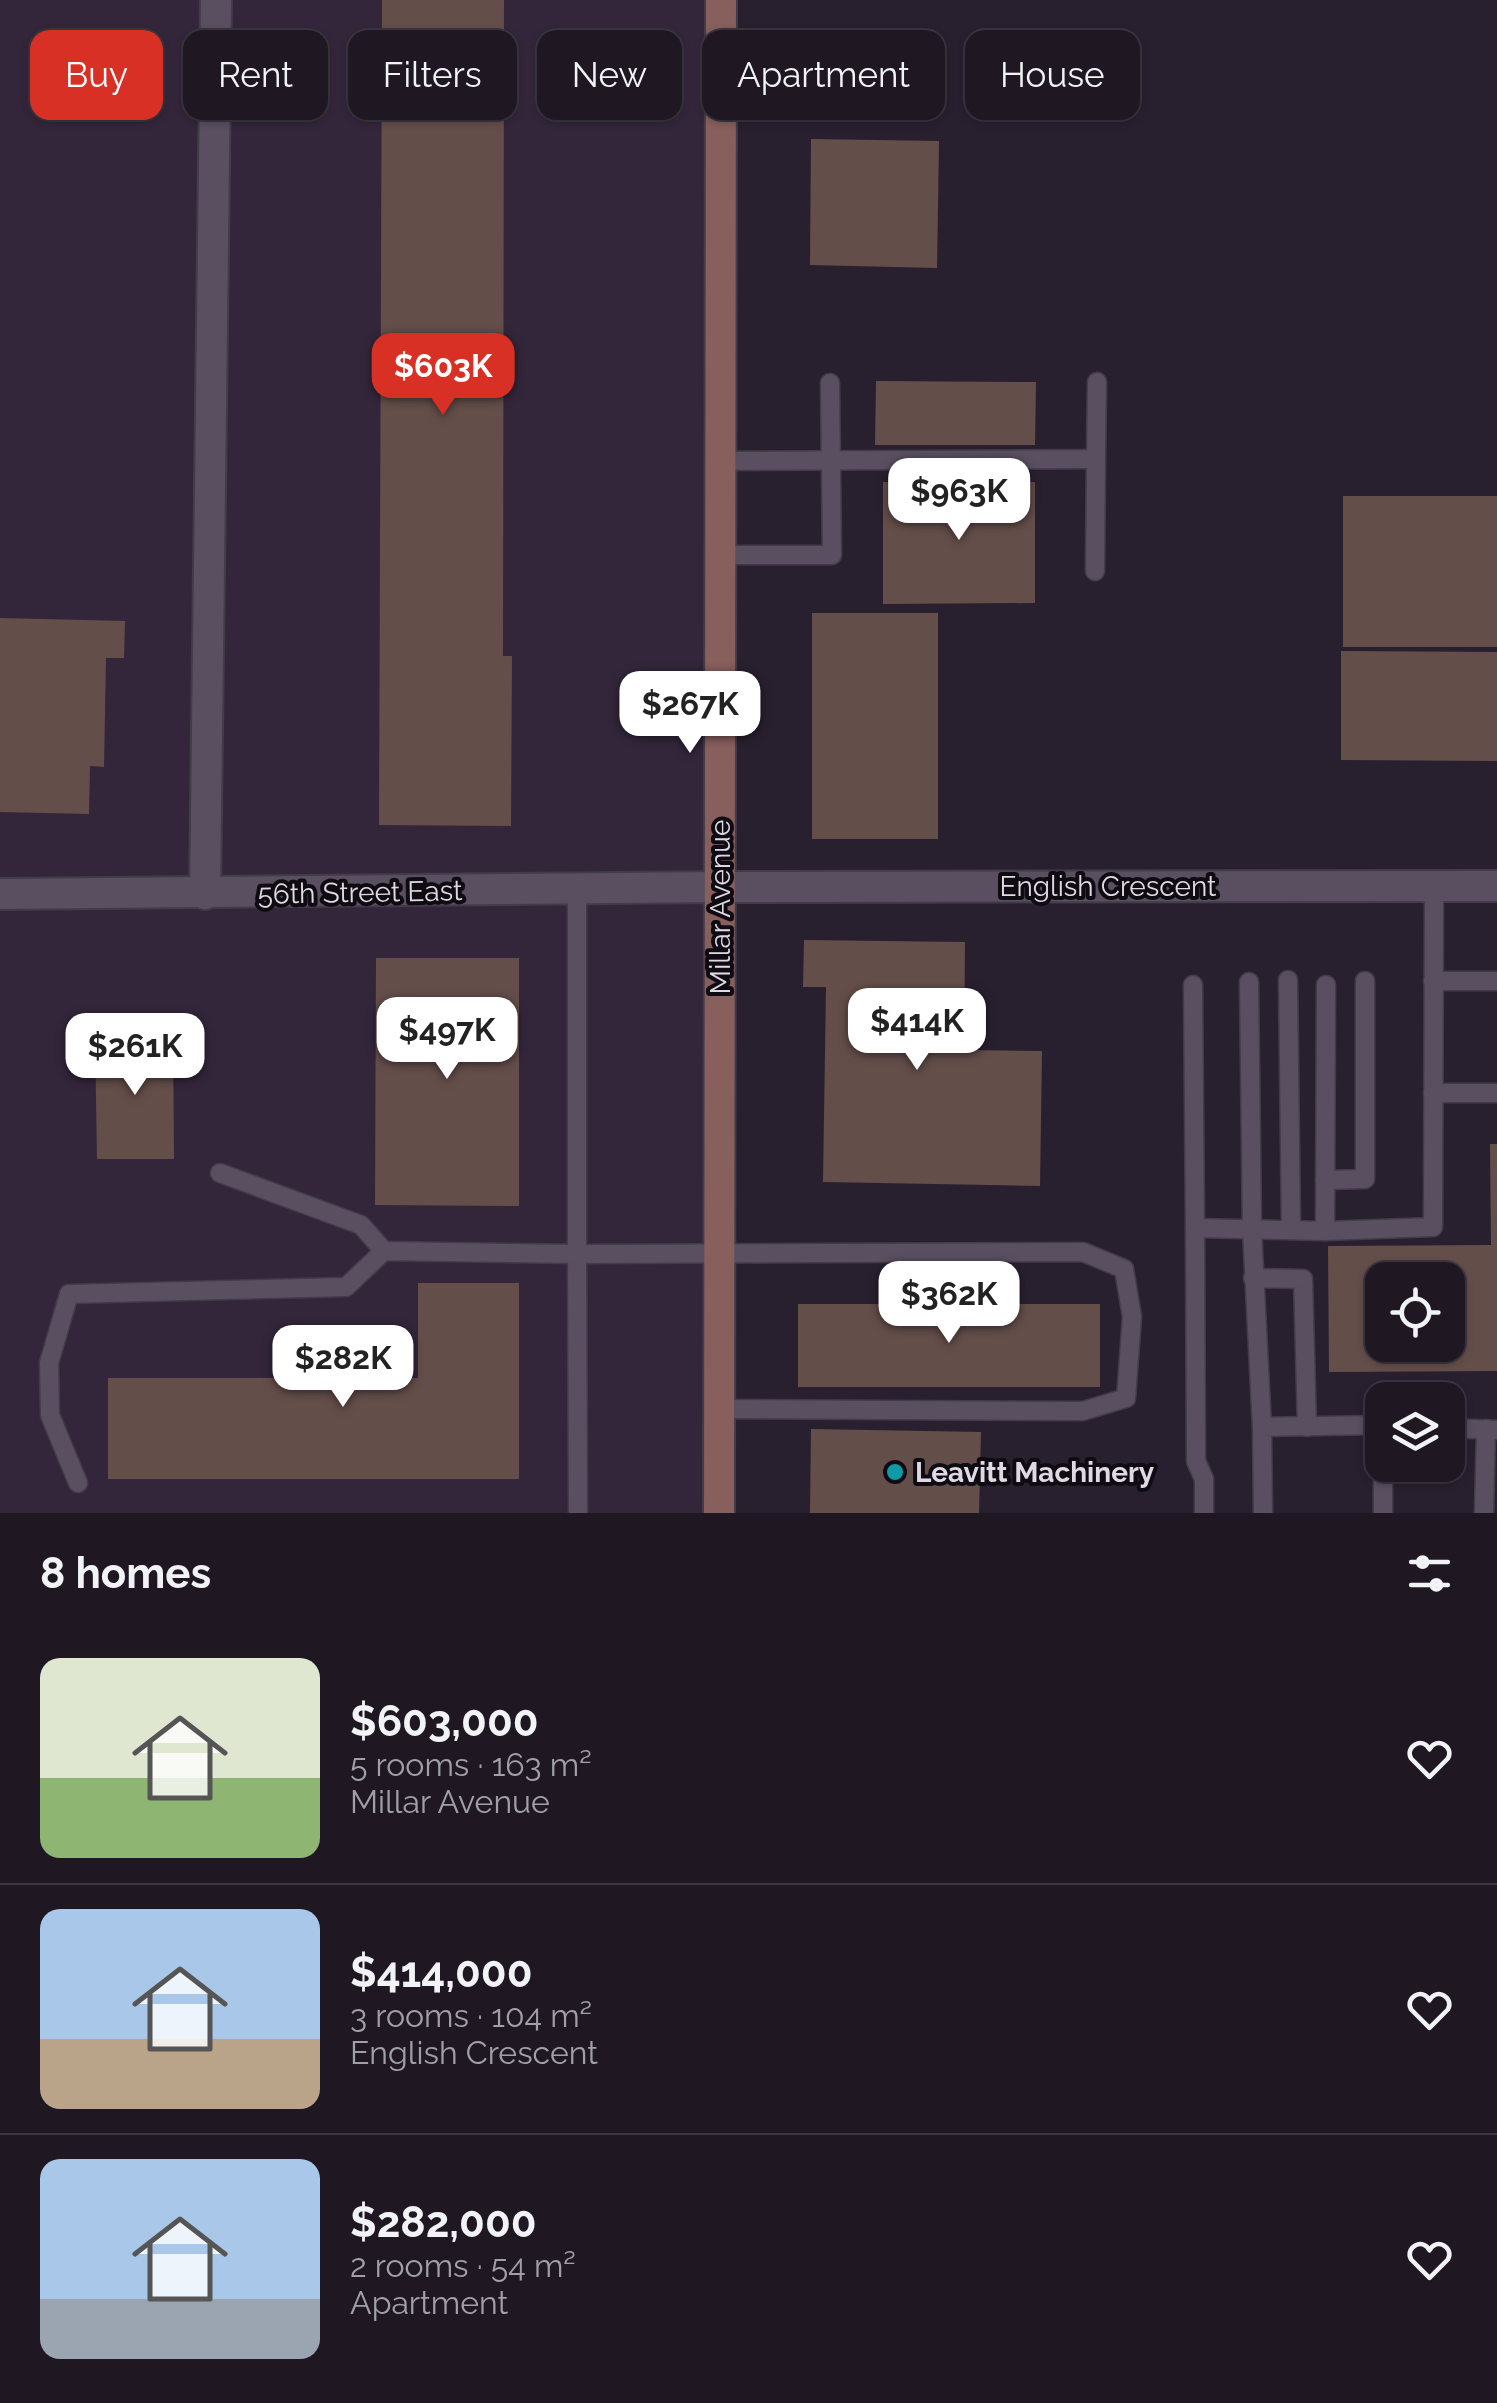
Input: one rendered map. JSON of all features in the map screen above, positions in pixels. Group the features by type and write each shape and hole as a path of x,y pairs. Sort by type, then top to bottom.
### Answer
{"street":[{"path":"206,894 216,0"},
{"name":"Millar Avenue","path":"719,1513 721,0"},
{"name":"English Crescent","path":"720,887 1497,886"},
{"name":"56th Street East","path":"0,894 720,887"}],"lane":[{"path":"1095,571 1097,382"},
{"path":"721,555 832,556 830,383"},
{"path":"720,461 1096,460"},
{"path":"1195,1228 1433,1227 1434,886"},
{"path":"576,889 578,1513"},
{"path":"1288,980 1290,1230"},
{"path":"1433,981 1497,980"},
{"path":"1326,1180 1364,1179 1365,981"},
{"path":"1249,982 1253,1278 1263,1513"},
{"path":"1192,986 1196,1462 1204,1479 1204,1513"},
{"path":"1326,986 1326,1230"},
{"path":"1433,1093 1497,1093"},
{"path":"220,1173 361,1226 384,1251"},
{"path":"78,1483 50,1415 49,1363 69,1294 346,1287 384,1251 722,1256 1083,1252 1124,1269 1132,1318 1126,1398 1083,1411 719,1409"},
{"path":"1253,1278 1303,1279 1307,1427"},
{"path":"1262,1427 1365,1425"},
{"path":"1465,1429 1491,1430 1484,1513"},
{"path":"1383,1482 1383,1513"}],"shaded area":[{"path":"0,0 722,0 722,30 702,30 702,120 722,120 719,1513 0,1513"}],"building":[{"path":"382,0 504,0 504,30 382,30"},
{"path":"382,120 504,120 503,656 512,656 511,826 379,825"},
{"path":"811,139 939,141 937,268 810,265"},
{"path":"876,381 1036,382 1035,445 875,445"},
{"path":"883,482 1035,482 1035,603 883,604"},
{"path":"1343,496 1497,496 1497,647 1343,647"},
{"path":"812,613 938,613 938,839 812,839"},
{"path":"0,618 125,621 124,658 106,658 104,767 90,766 89,814 0,812"},
{"path":"1341,651 1497,652 1497,761 1341,760"},
{"path":"804,940 965,942 964,1050 1042,1051 1040,1186 823,1182 826,987 803,987"},
{"path":"376,958 519,958 519,1206 375,1205"},
{"path":"173,1037 174,1159 97,1159 95,1038"},
{"path":"1490,1144 1497,1144 1497,1371 1329,1372 1328,1246 1491,1245"},
{"path":"418,1283 519,1283 519,1479 108,1479 108,1378 418,1378"},
{"path":"798,1304 1100,1304 1100,1387 798,1387"},
{"name":"Leavitt Machinery","path":"811,1429 981,1432 979,1513 810,1513"}],"place":[{"name":"Leavitt Machinery","path":"895,1472"}]}
